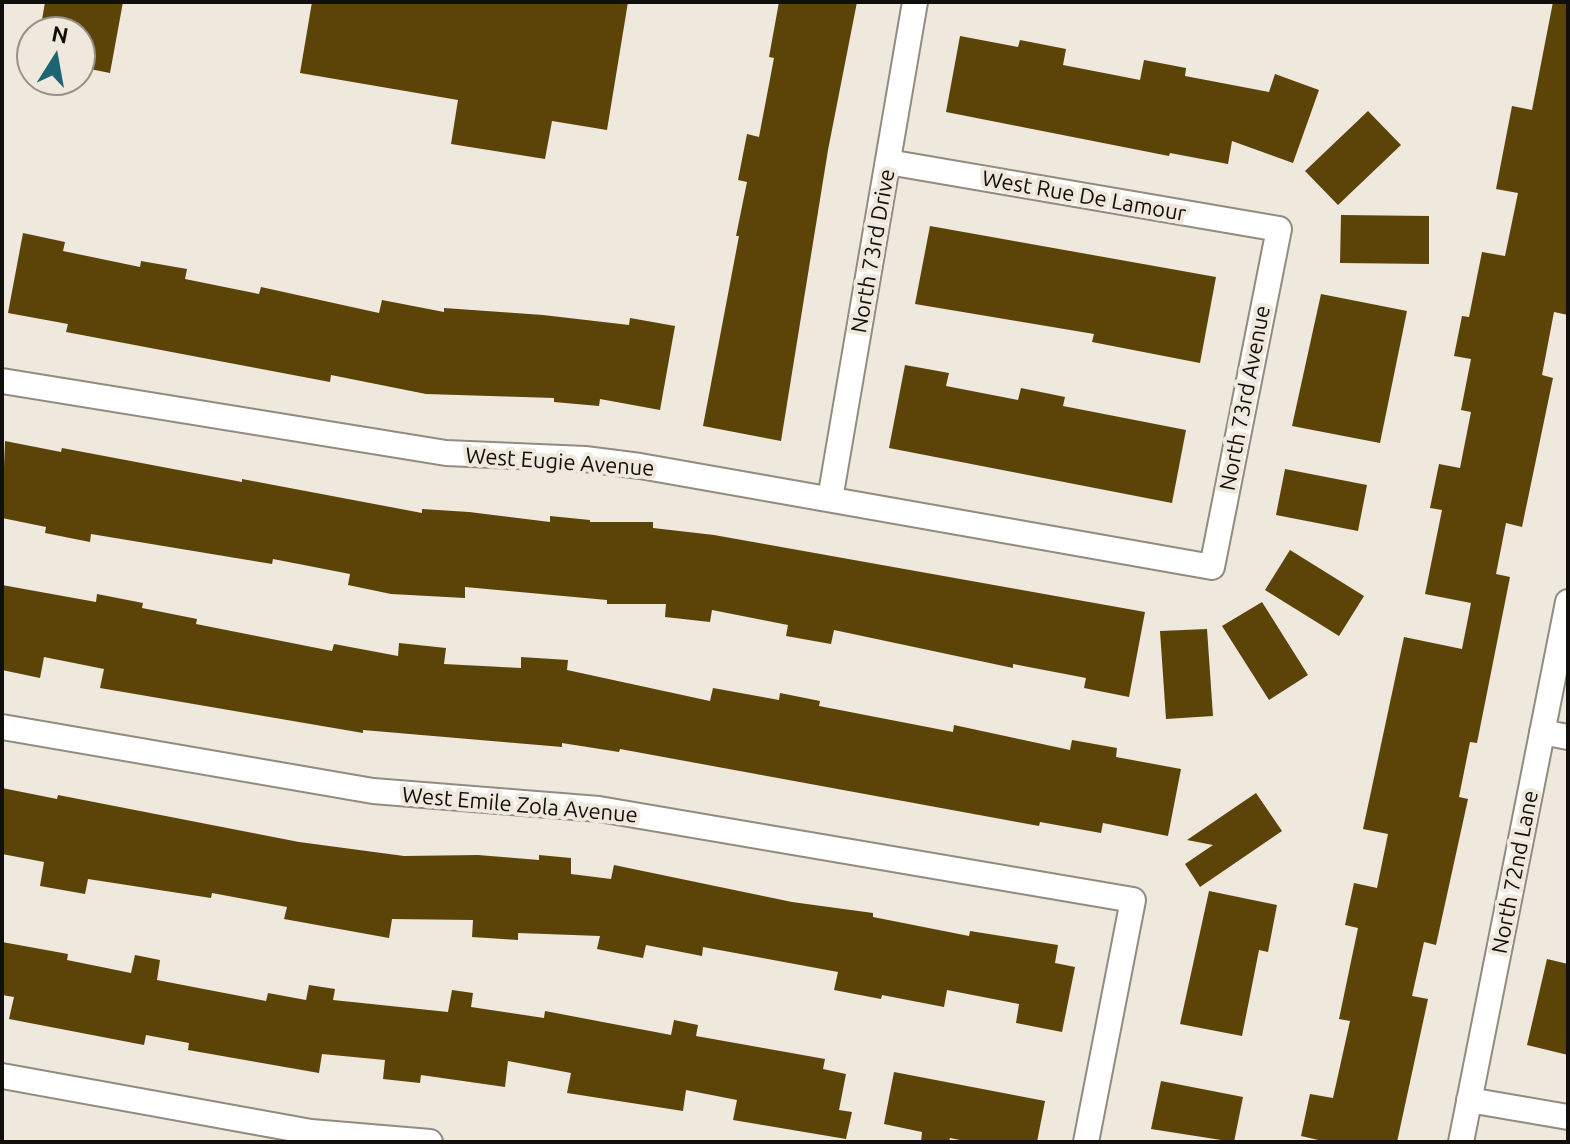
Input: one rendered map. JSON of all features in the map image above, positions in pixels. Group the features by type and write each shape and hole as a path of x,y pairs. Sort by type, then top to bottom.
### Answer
{"street":[{"name":"North 73rd Drive","path":"830,499 915,2"},
{"name":"West Rue De Lamour","path":"888,162 1279,229"},
{"name":"North 73rd Avenue","path":"1212,567 1279,229"},
{"name":"West Eugie Avenue","path":"2,381 446,453 585,459 640,466 1212,567"},
{"name":"North 72nd Lane","path":"1461,1142 1568,602"},
{"name":"West Emile Zola Avenue","path":"2,727 373,791 599,809 1133,900 1086,1142"},
{"path":"1542,732 1568,737"},
{"path":"2,1076 311,1132 430,1142"},
{"path":"1469,1100 1568,1117"}],"building":[{"path":"45,2 123,2 110,73 96,70 96,16 43,16"},
{"path":"312,2 628,2 607,130 552,121 545,159 451,144 458,100 300,73"},
{"path":"779,2 857,2 828,150 781,441 703,426 747,182 738,180 747,134 759,137 774,58 769,57"},
{"path":"1553,2 1568,2 1568,315 1554,312 1542,375 1553,378 1522,527 1506,523 1496,574 1510,577 1477,743 1470,742 1459,797 1468,799 1436,945 1424,942 1412,996 1428,999 1397,1142 1327,1142 1301,1136 1310,1094 1333,1098 1350,1021 1339,1019 1358,928 1345,925 1354,883 1377,888 1388,834 1363,829 1404,637 1462,649 1471,603 1425,594 1442,510 1430,508 1439,464 1460,468 1471,412 1461,410 1471,359 1454,356 1462,316 1469,317 1482,252 1505,256 1518,193 1496,189 1512,106 1532,110"},
{"path":"960,36 1018,47 1020,40 1066,49 1063,65 1140,80 1144,60 1186,68 1185,76 1269,92 1275,74 1319,90 1293,163 1232,141 1228,164 1170,153 1169,156 946,112"},
{"path":"1368,111 1401,145 1338,205 1305,171"},
{"path":"1341,215 1429,216 1429,264 1340,263"},
{"path":"930,226 1216,277 1200,363 1092,342 1094,334 915,304"},
{"path":"23,233 65,242 63,251 140,267 141,261 187,269 185,279 259,294 261,287 379,313 382,300 444,312 444,308 629,325 630,318 675,326 660,410 600,399 599,406 554,402 554,398 426,394 331,375 330,382 66,332 68,324 8,313"},
{"path":"1321,294 1407,311 1380,443 1292,426"},
{"path":"905,365 949,373 946,386 1018,400 1021,388 1065,397 1063,406 1186,430 1172,503 889,448"},
{"path":"5,441 61,452 62,448 242,482 242,479 422,513 422,509 469,512 550,522 550,516 590,522 653,522 653,528 714,535 1145,612 1129,697 1084,688 1086,678 1013,664 1013,668 834,630 831,644 786,636 788,625 712,610 710,622 665,617 666,604 607,604 607,600 465,587 465,598 391,594 348,585 350,574 273,559 272,564 91,534 90,542 45,533 46,527 2,518"},
{"path":"1285,469 1367,485 1358,531 1276,515"},
{"path":"1290,550 1364,596 1339,636 1265,590"},
{"path":"2,585 96,602 97,594 143,603 142,608 197,619 196,624 332,651 334,644 398,656 399,643 446,648 444,664 521,668 521,657 568,660 567,670 710,701 713,688 779,700 780,693 820,701 819,706 953,732 954,725 1070,750 1072,740 1117,748 1116,757 1181,769 1168,836 1103,823 1101,833 1040,822 1039,826 620,749 619,752 562,743 562,747 363,730 363,733 100,688 104,669 44,657 40,678 2,670"},
{"path":"1262,602 1308,675 1269,700 1222,626"},
{"path":"1207,629 1213,716 1166,719 1160,631"},
{"path":"2,788 57,799 58,795 299,842 404,856 478,855 539,860 539,855 571,858 571,874 611,879 614,865 792,902 873,913 873,917 969,936 970,931 1058,945 1055,963 1075,967 1062,1032 1016,1023 1019,1004 947,990 944,1007 882,995 881,999 834,990 838,972 703,947 702,956 646,945 643,958 597,949 600,936 518,933 518,940 472,937 473,920 392,919 389,938 284,919 287,907 212,893 211,898 88,879 85,894 40,886 44,862 2,854"},
{"path":"1256,793 1282,831 1200,887 1185,864 1213,845 1187,840"},
{"path":"1209,891 1277,905 1268,952 1259,950 1242,1036 1180,1024"},
{"path":"2,942 68,954 67,960 131,973 135,955 160,960 157,980 266,1001 268,993 306,1000 309,985 335,989 333,1000 448,1012 452,990 473,993 471,1007 544,1018 545,1011 671,1035 674,1020 698,1025 696,1036 825,1059 823,1069 846,1074 839,1110 852,1112 846,1139 733,1120 737,1100 686,1090 683,1111 567,1093 571,1073 508,1061 505,1087 421,1075 420,1083 383,1079 385,1060 322,1054 319,1073 188,1050 189,1043 146,1035 144,1045 9,1019 14,997 2,995"},
{"path":"1547,959 1568,964 1568,1055 1527,1045"},
{"path":"894,1072 1045,1101 1037,1142 970,1142 950,1138 949,1142 921,1142 922,1132 884,1124"},
{"path":"1161,1081 1243,1097 1234,1142 1151,1129"}]}
